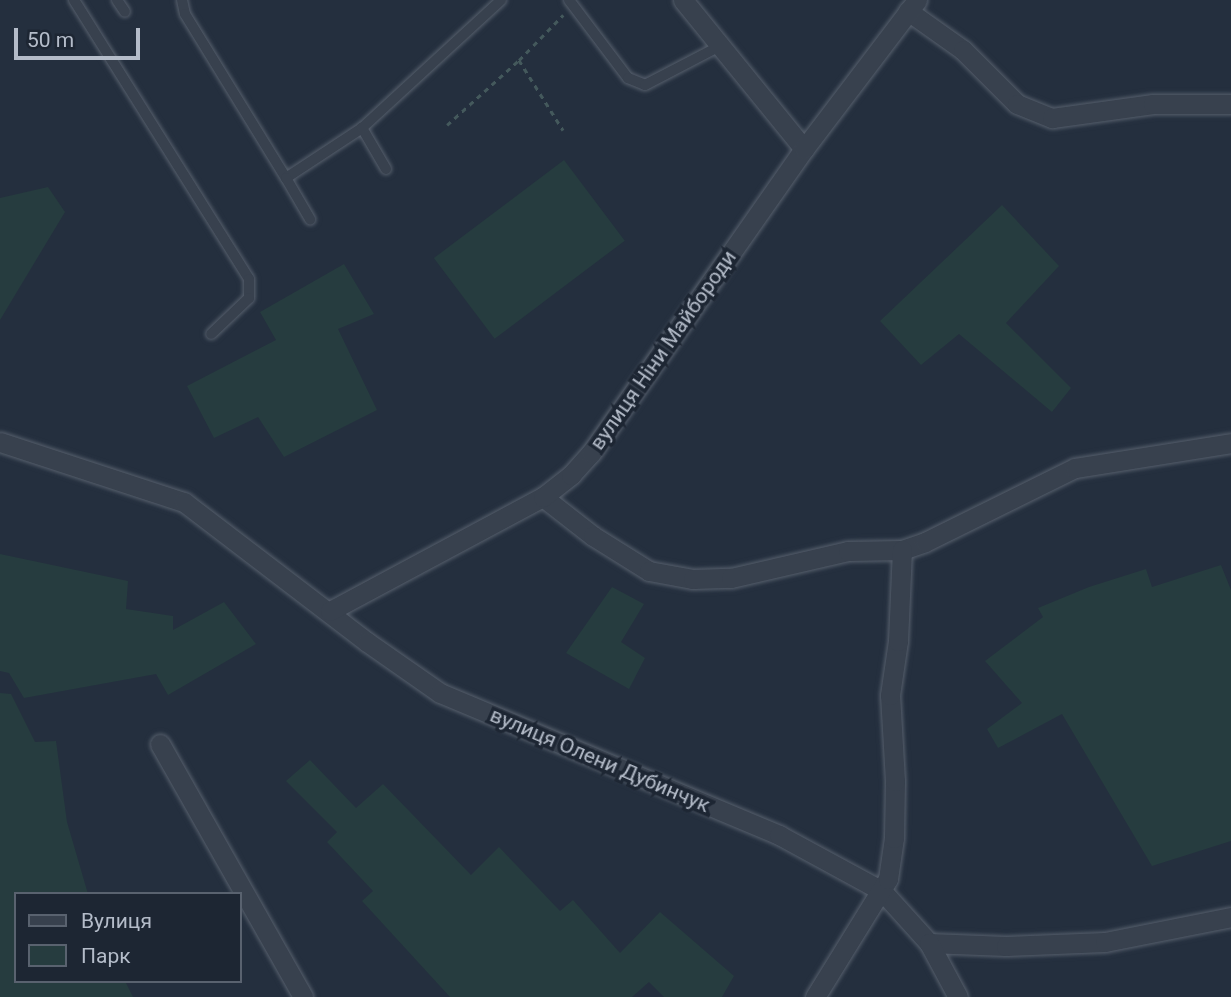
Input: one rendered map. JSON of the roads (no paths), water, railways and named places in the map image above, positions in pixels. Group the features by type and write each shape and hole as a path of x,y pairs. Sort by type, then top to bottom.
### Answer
{"street":[{"path":"683,0 718,47 804,149"},
{"path":"913,5 1017,104 1052,118 1153,104 1231,104"},
{"name":"вулиця Ніни Майбороди","path":"330,611 543,497 571,475 591,453 804,149 913,5"},
{"name":"вулиця Олени Дубинчук","path":"0,442 184,502 330,611 367,642 440,693 779,835 882,891 929,943 958,997"},
{"path":"543,497 593,536 649,571 693,579 731,578 848,551 902,550 925,542 1075,468 1231,443"},
{"path":"815,997 888,879 894,838 890,695 898,641 902,550"},
{"path":"160,744 303,997"},
{"path":"929,943 1006,946 1105,942 1231,917"}],"lane":[{"path":"74,0 248,279 249,298 211,334"},
{"path":"117,0 125,12"},
{"path":"182,0 185,15 310,219"},
{"path":"286,178 362,128 501,0"},
{"path":"571,2 628,78 645,85 718,47"},
{"path":"362,128 386,169"}]}
